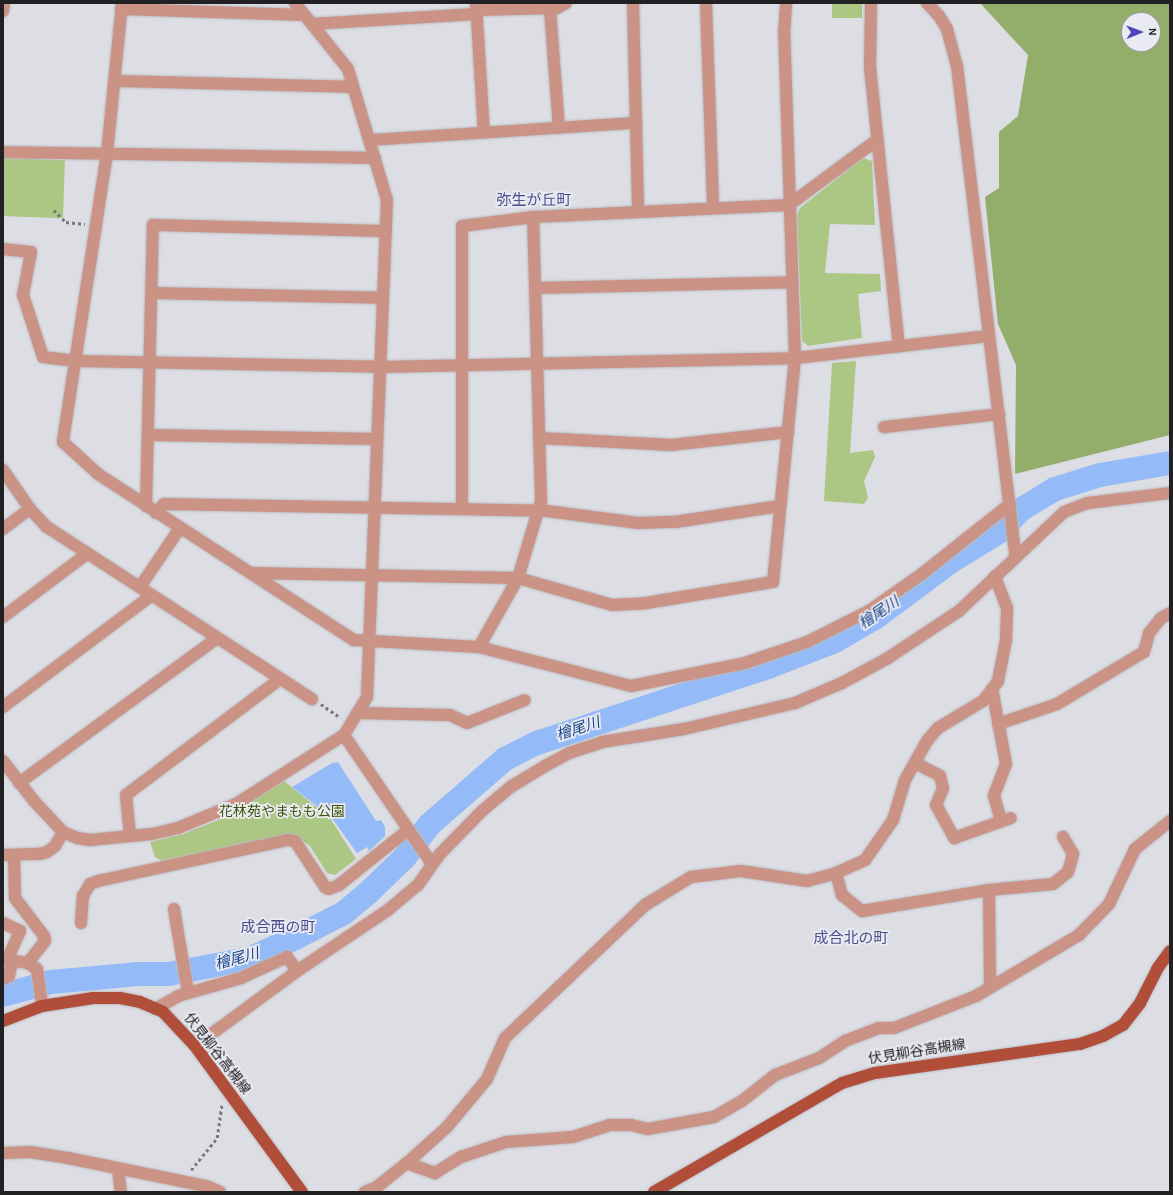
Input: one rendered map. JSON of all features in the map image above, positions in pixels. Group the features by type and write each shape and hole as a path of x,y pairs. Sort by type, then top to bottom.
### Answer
{"main road":[{"name":"伏見柳谷高槻線","path":"654,1192 842,1083 875,1073 1080,1044 1103,1036 1123,1025 1140,1003 1157,969 1170,951"},
{"name":"伏見柳谷高槻線","path":"3,1021 42,1002 93,998 120,998 163,1012 178,1026 194,1046 302,1192"}],"street":[{"path":"3,11 4,3"},
{"path":"3,761 19,783 63,832 77,838 90,840 130,836 178,828 215,814 236,804 344,735 367,697 387,200 348,69 295,3"},
{"path":"566,3 550,9 476,9 308,20 122,6 107,153 63,442 98,474 151,510 354,640 369,643 479,647 631,686 745,663 807,642 869,611 1010,504"},
{"path":"633,3 638,211"},
{"path":"706,3 713,208"},
{"path":"251,573 372,574 518,578 612,605 646,603 773,582 795,358 784,34 786,3"},
{"path":"871,3 870,67 899,346"},
{"path":"927,3 939,16 946,30 957,66 987,336 999,414 1015,556"},
{"path":"476,9 484,132"},
{"path":"550,9 559,128"},
{"path":"114,81 353,87"},
{"path":"370,140 636,123"},
{"path":"462,509 462,226 533,217 789,205 877,140"},
{"path":"3,152 375,158"},
{"path":"479,647 518,578 539,511 539,438 533,217"},
{"path":"151,510 148,435 153,225 386,230"},
{"path":"3,249 31,252 22,295 43,357 76,361 380,367 537,365 795,358 987,336"},
{"path":"535,288 792,282"},
{"path":"152,293 383,298"},
{"path":"884,427 999,414"},
{"path":"539,438 670,445 788,432"},
{"path":"148,435 377,439"},
{"path":"3,470 30,509 47,527 312,699"},
{"path":"194,1046 297,971 388,910 418,885 430,861 512,786 569,753 602,742 684,729 796,703 842,683 888,658 959,611 1015,556 1064,512 1088,503 1170,493"},
{"path":"151,510 164,504 539,511 638,523 668,522 780,506"},
{"path":"3,529 30,509"},
{"path":"140,587 180,528"},
{"path":"3,617 88,553"},
{"path":"366,1192 377,1187 408,1163 466,1106 486,1079 505,1038 645,905 691,876 741,871 806,881 836,873 865,860 894,820 905,780 927,741 938,728 983,701 998,681 1004,647 1007,608 995,576"},
{"path":"3,706 152,595"},
{"path":"998,724 1056,704 1144,652 1149,633 1161,618 1170,612"},
{"path":"19,783 216,638"},
{"path":"130,836 126,795 280,679"},
{"path":"915,763 940,776 943,788 936,805 954,838 1006,820 994,796 1006,764 992,688"},
{"path":"357,713 450,715 467,723 525,700"},
{"path":"344,735 430,861"},
{"path":"408,1163 435,1173 461,1156 506,1142 573,1137 609,1125 631,1125 648,1130 714,1117 742,1101 775,1074 819,1058 845,1041 879,1028 894,1028 948,1008 990,988 1079,935 1109,904 1135,849 1170,821"},
{"path":"81,923 83,896 90,884 98,881 288,840 295,840 325,888 329,889 409,831"},
{"path":"28,963 45,941 44,936 15,898 9,855 48,852 55,846 63,832"},
{"path":"836,873 842,895 862,911 989,890 1053,884 1068,872 1073,854 1063,837"},
{"path":"989,890 990,988"},
{"path":"174,909 187,987"},
{"path":"3,923 20,931 7,960 9,976 3,979"},
{"path":"156,1009 178,996 187,987 241,978 287,957 297,971"},
{"path":"7,960 28,963 39,974 42,1002"},
{"path":"3,1153 30,1152 181,1182 220,1192"},
{"path":"118,1169 121,1192"}],"path":[{"path":"54,210 66,222 97,225"},
{"path":"312,699 341,716 344,735"},
{"path":"181,1182 217,1138 223,1085"}],"green space":[{"path":"832,3 862,3 862,18 832,18"},
{"path":"980,3 1170,3 1170,435 1015,474 1016,365 998,324 985,197 999,188 999,132 1018,116 1028,55"},
{"path":"3,158 65,160 63,218 3,216"},
{"path":"863,158 872,161 875,225 830,224 825,273 880,274 881,291 858,294 862,338 808,346 802,341 797,215 800,208"},
{"path":"856,361 850,453 873,450 875,457 864,481 868,498 864,504 824,501 832,363"},
{"name":"花林苑やまもも公園","path":"284,781 330,818 356,859 335,875 327,873 310,846 295,836 164,862 155,857 150,842 183,834 224,818"}],"water":[{"path":"338,762 376,821 381,820 385,827 385,836 369,851 367,847 357,853 331,817 292,787 332,763"}],"waterway":[{"name":"檜尾川","path":"3,995 51,982 139,974 168,974 249,959 344,913 371,890 405,857 429,825 505,759 537,743 768,667 835,641 876,617 950,562 1002,530 1020,510 1055,489 1100,475 1170,463"}],"district":[{"name":"弥生が丘町","path":"534,201"},
{"name":"成合西の町","path":"278,928"},
{"name":"成合北の町","path":"851,939"}]}
